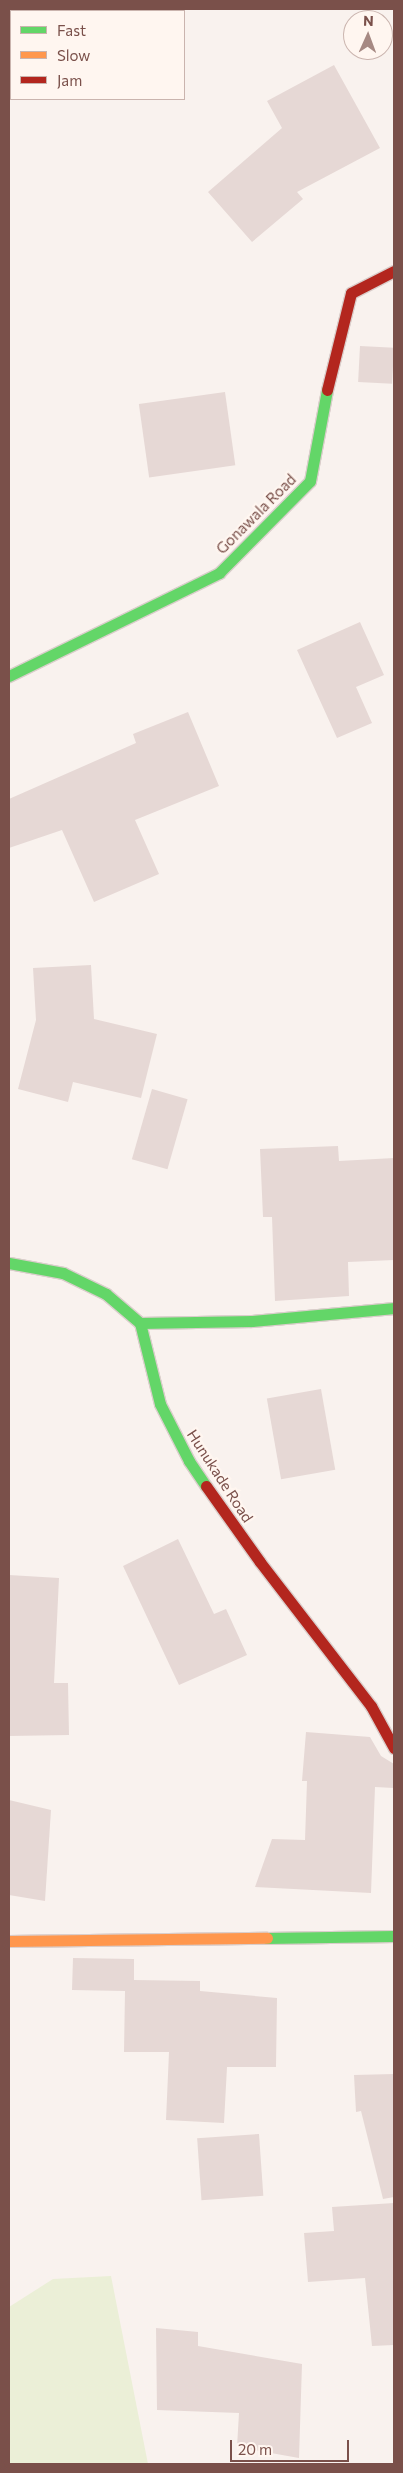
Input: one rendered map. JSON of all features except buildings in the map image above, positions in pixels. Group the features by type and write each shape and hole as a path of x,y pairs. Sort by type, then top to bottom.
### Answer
{"street":[{"name":"Gonawala Road","path":"9,676 219,573 310,481 333,361 351,293 394,271"},
{"path":"9,1263 63,1273 106,1294 140,1323 252,1321 394,1308"},
{"name":"Hunukade Road","path":"140,1323 160,1404 189,1461 260,1562 371,1706 394,1748"},
{"path":"9,1941 394,1936"}],"green space":[{"path":"111,2276 148,2464 9,2464 9,2307 53,2279"}],"traffic: fast":[{"path":"9,676 219,573 310,481 327,390"},
{"path":"9,1263 63,1273 106,1294 140,1323 160,1404 189,1461 206,1486"},
{"path":"140,1323 252,1321 394,1308"},
{"path":"267,1938 394,1936"}],"traffic: slow":[{"path":"9,1941 267,1938"}],"traffic: jam":[{"path":"327,390 351,293 394,271"},
{"path":"206,1486 260,1562 371,1706 394,1748"}]}
